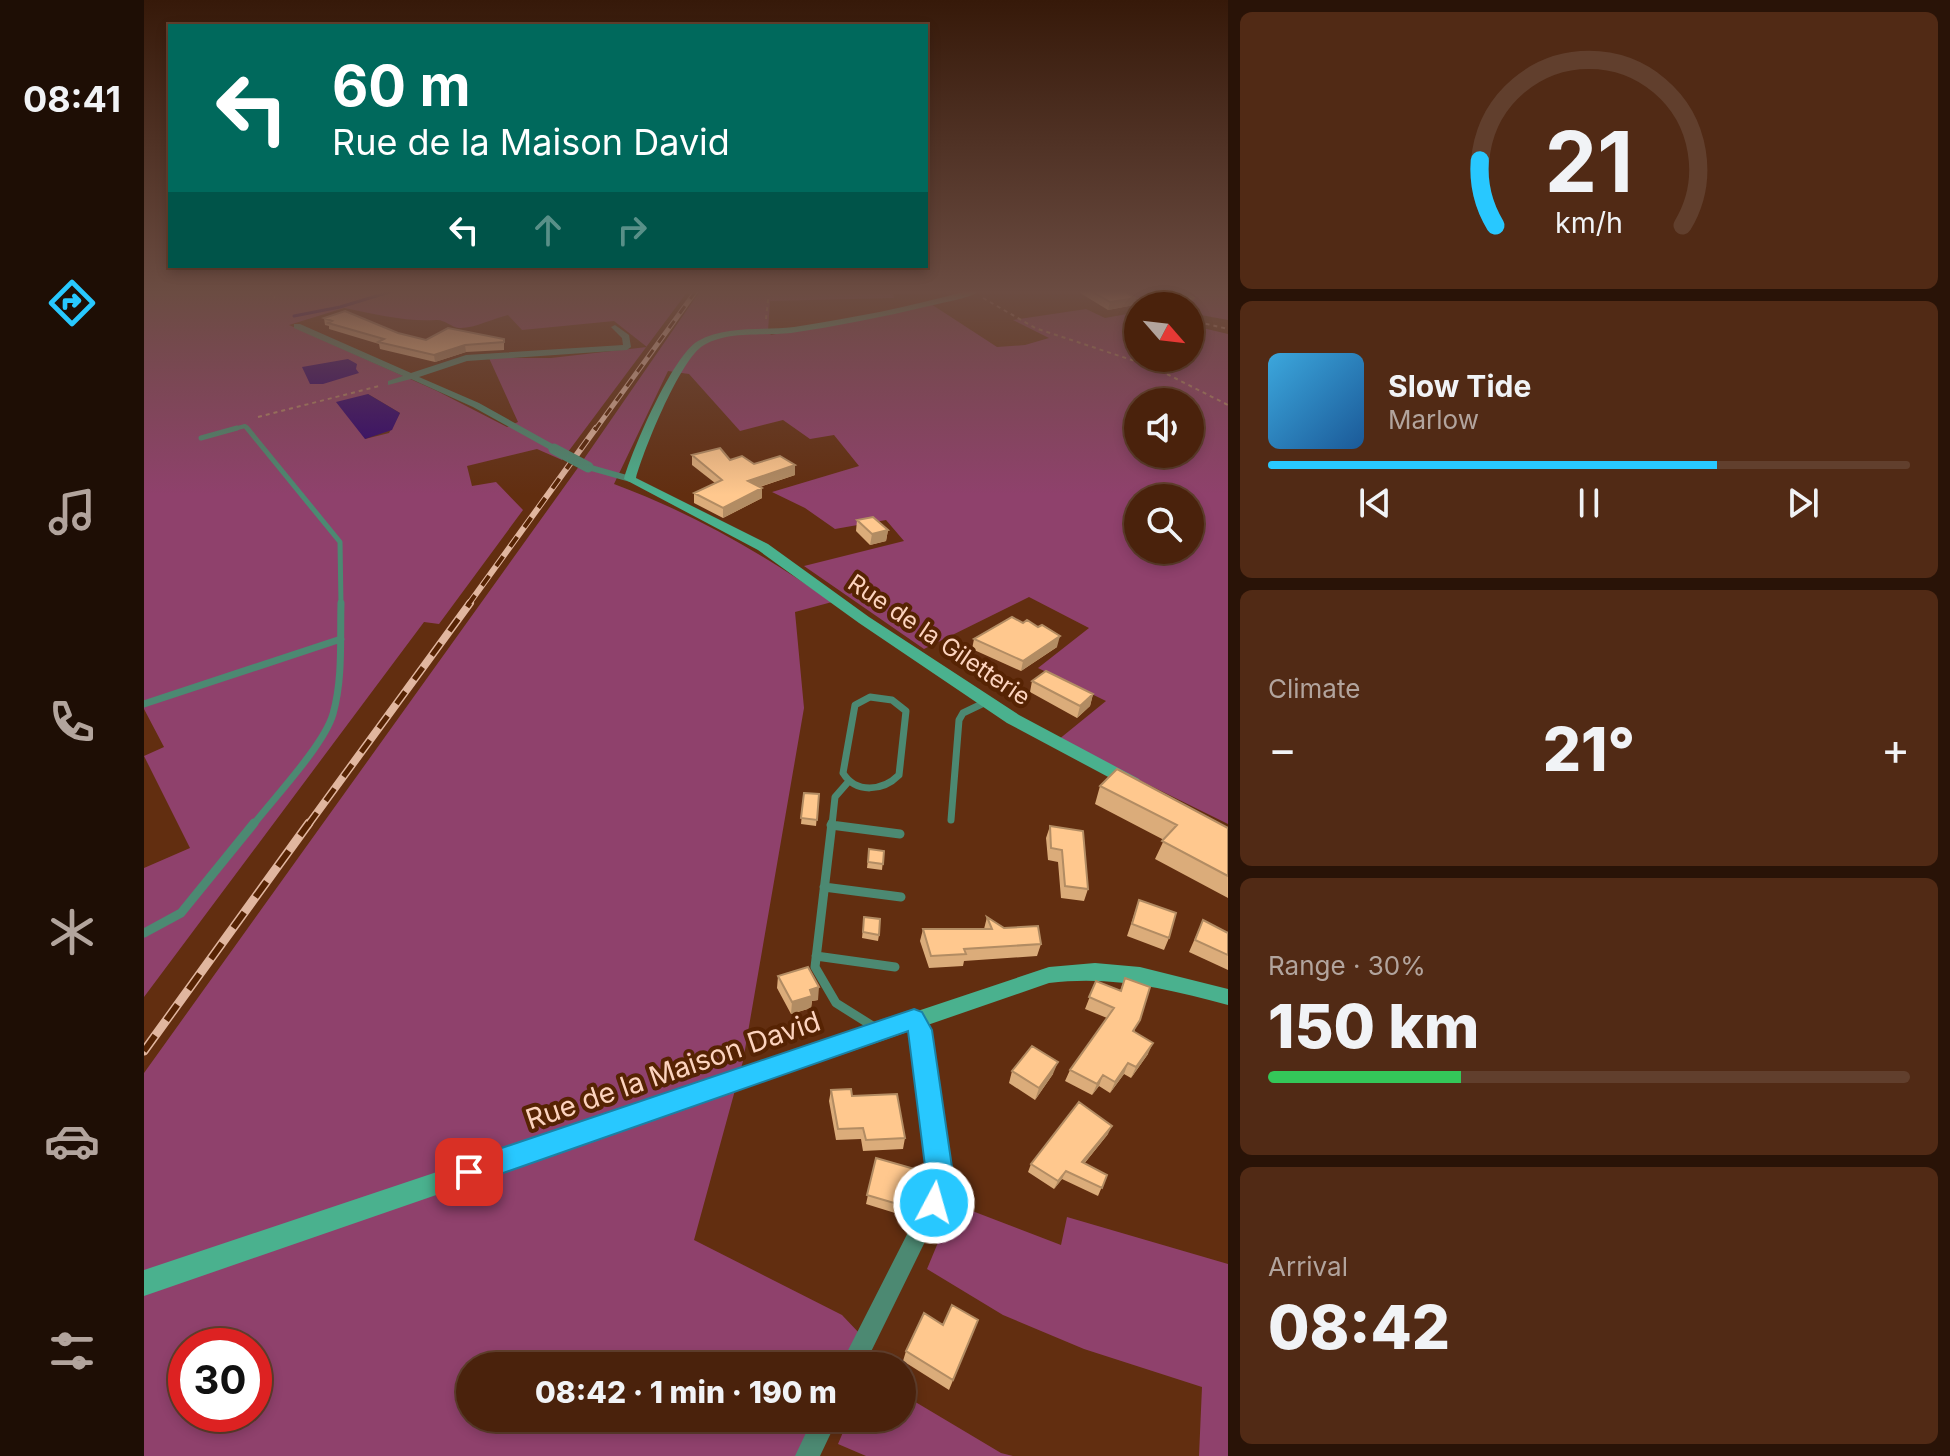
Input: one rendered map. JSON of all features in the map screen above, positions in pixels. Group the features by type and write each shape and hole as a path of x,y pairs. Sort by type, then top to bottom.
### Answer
{"street":[{"path":"370,359 476,405 588,467 630,479 635,459 686,359"},
{"path":"391,383 468,359"},
{"name":"Rue de la Giletterie","path":"630,479 763,547 986,702 1153,793"},
{"name":"Rue de la Maison David","path":"144,1283 999,989 1073,970 1133,973 1228,997"},
{"path":"859,1352 934,1203 940,1174 920,1030 914,1019"},
{"path":"807,1456 819,1432"}],"lane":[{"path":"144,933 181,913 319,739 332,717 337,697 341,639 340,542 245,426 201,438"},
{"path":"144,704 341,639"},
{"path":"870,697 892,700 902,706 906,711 899,775 894,781 878,788 849,781 843,773 855,705 870,697"},
{"path":"951,820 959,720 963,713 986,702"},
{"path":"849,781 835,797 815,967 836,1003 881,1031"},
{"path":"831,825 900,834"},
{"path":"824,887 901,897"},
{"path":"816,956 895,967"}],"path":[{"path":"1129,359 1153,367 1228,405"},
{"path":"258,417 391,383"}],"shaded area":[{"path":"144,359 365,359 507,427 518,422 489,359 637,359 562,460 537,449 467,466 472,486 496,482 523,510 439,624 424,622 144,997 144,868 190,848 144,756 164,747 144,709","holes":["368,394 400,413 389,433 365,439"]},
{"path":"348,359 357,364 359,373 323,384 310,384 302,367"},
{"path":"653,359 1124,359 1124,372 1204,372 1204,359 1228,359 1228,824 1058,740 1106,701 1038,668 1089,628 1029,597 924,649 804,566 904,541 886,520 835,529 805,508 772,492 859,466 834,435 810,439 783,420 740,431 689,374 668,371 614,484 672,508 727,536 832,602 795,612 804,708 743,1061 694,1240 842,1315 860,1334 850,1352 456,1352 456,1432 810,1432 798,1456 144,1456 144,1073"},
{"path":"368,394 400,413 392,430 365,439 336,402"},
{"path":"954,1204 1061,1245 1067,1217 1228,1264 1228,1456 1199,1456 1202,1387 1084,1349 1003,1315 927,1269"},
{"path":"916,1402 1001,1453 1013,1456 866,1456 838,1444 843,1432 916,1432"}],"building":[{"path":"720,448 730,460 742,456 754,464 780,456 795,465 748,481 762,488 723,508 694,493 722,480 692,455"},
{"path":"873,517 888,530 872,534 857,520"},
{"path":"1012,617 1023,623 1027,620 1038,627 1042,625 1060,636 1023,661 974,639"},
{"path":"1046,671 1093,694 1080,706 1032,681"},
{"path":"1117,769 1228,828 1228,876 1162,841 1177,825 1100,786"},
{"path":"804,793 819,794 817,820 801,818"},
{"path":"1050,826 1083,831 1088,889 1065,886 1062,850 1051,848"},
{"path":"869,849 884,851 883,864 868,862"},
{"path":"1139,900 1176,913 1169,938 1132,924"},
{"path":"864,917 880,919 879,935 863,932"},
{"path":"987,917 1004,928 1038,926 1041,944 964,949 966,954 931,956 923,929 992,929"},
{"path":"1203,920 1228,933 1228,955 1195,940"},
{"path":"808,967 819,987 810,990 812,996 792,1002 778,976"},
{"path":"1125,978 1150,987 1140,1020 1133,1031 1153,1043 1136,1067 1128,1063 1115,1082 1103,1075 1097,1084 1070,1070 1114,1008 1089,997 1096,981 1121,991"},
{"path":"1032,1046 1058,1062 1039,1088 1012,1071"},
{"path":"851,1089 852,1096 897,1094 905,1138 866,1140 863,1128 838,1129 831,1090"},
{"path":"1079,1102 1112,1126 1082,1162 1107,1175 1102,1188 1066,1171 1058,1181 1031,1164"},
{"path":"876,1158 918,1170 911,1208 867,1195"},
{"path":"952,1305 978,1320 953,1380 916,1357 916,1352 906,1351 924,1313 943,1325"}],"railway":[{"path":"595,430 647,359"},
{"path":"468,605 596,428"},
{"path":"308,825 470,603"},
{"path":"144,1051 309,823"}],"route":[{"path":"469,1172 914,1019 920,1030 940,1174 934,1203"}]}
